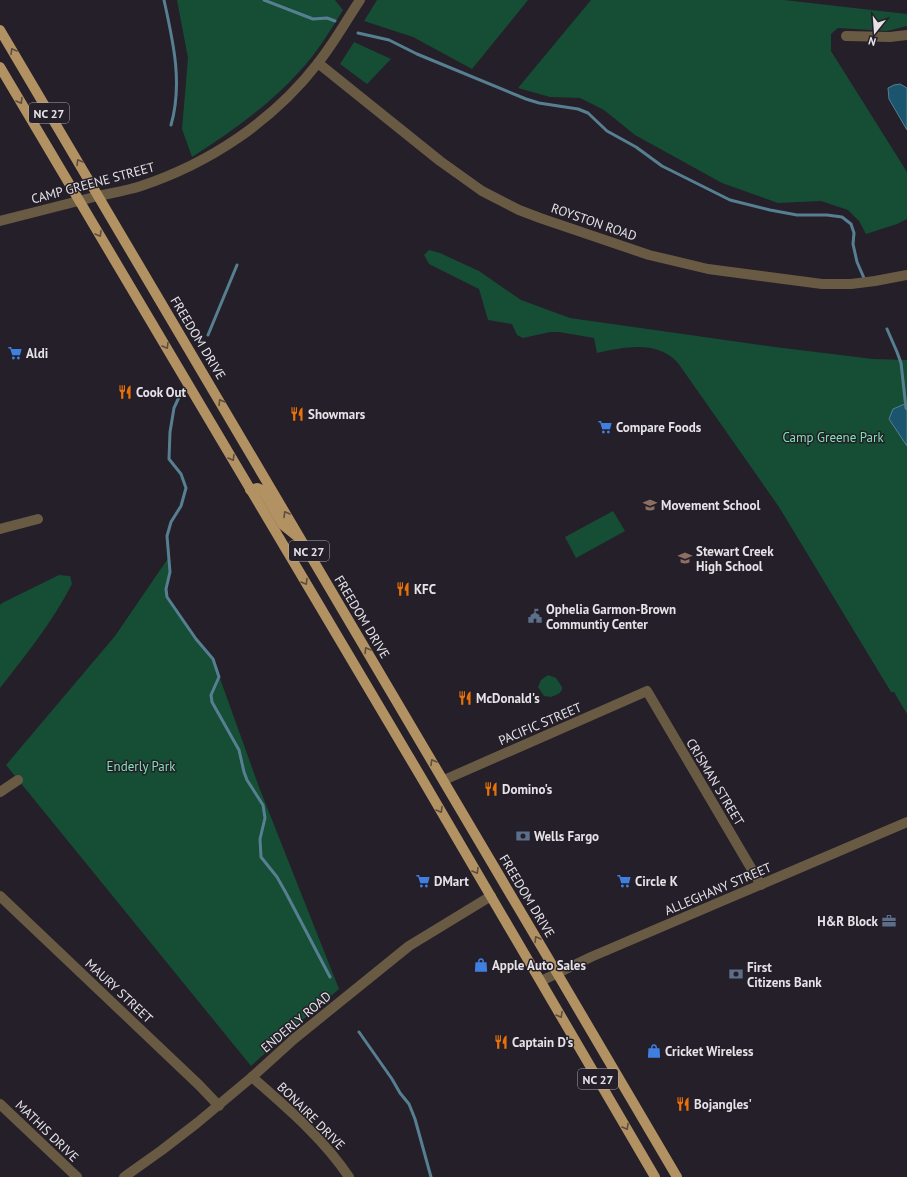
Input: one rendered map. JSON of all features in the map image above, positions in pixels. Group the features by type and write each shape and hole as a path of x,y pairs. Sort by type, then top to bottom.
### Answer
{"main road":[{"name":"FREEDOM DRIVE","path":"0,30 444,780 508,892 558,972 677,1177"},
{"name":"NC 27","path":"0,67 491,896 654,1177"},
{"path":"250,490 257,488 262,490 283,525 302,540"},
{"path":"377,704 396,723 429,779 444,780"}],"street":[{"name":"CAMP GREENE STREET","path":"0,221 126,190 165,178 219,151 255,127 278,107 318,63 360,0"},
{"path":"846,36 890,37 907,35"},
{"name":"ROYSTON ROAD","path":"318,63 440,161 482,191 507,205 540,218 649,255 708,269 822,284 851,284 907,275"},
{"path":"0,529 38,519"},
{"name":"PACIFIC STREET","path":"444,780 647,692"},
{"name":"CRISMAN STREET","path":"647,692 761,885"},
{"path":"0,792 18,780"},
{"name":"ALLEGHANY STREET","path":"541,981 558,972 907,822"},
{"name":"MAURY STREET","path":"0,896 199,1085 219,1106"},
{"name":"ENDERLY ROAD","path":"124,1177 219,1106 294,1038 408,946 491,896"},
{"name":"BONAIRE DRIVE","path":"252,1077 322,1141 340,1163 349,1177"},
{"name":"MATHIS DRIVE","path":"0,1104 77,1177"}],"green space":[{"path":"177,0 335,0 343,10 312,57 275,96 221,138 192,157 182,129 188,58"},
{"path":"377,0 528,0 472,69 413,37 364,21"},
{"path":"591,0 784,0 907,14 907,26 887,31 838,28 831,34 831,51 907,172 907,219 897,224 866,234 859,221 848,210 821,201 778,203 722,183 635,135 604,110 580,98 550,97 518,88"},
{"path":"354,42 391,59 367,84 340,64"},
{"name":"Camp Greene Park","path":"429,250 440,253 479,271 521,300 570,318 775,347 873,359 907,360 907,714 894,692 891,692 779,507 678,363 670,356 651,348 629,347 597,353 594,338 559,332 550,332 523,338 517,335 512,324 488,320 479,289 429,264 424,255"},
{"path":"613,511 625,531 576,558 565,537"},
{"name":"Enderly Park","path":"169,557 170,572 166,589 167,597 196,639 213,659 259,787 339,989 251,1066 6,765 115,636"},
{"path":"59,575 70,576 72,584 65,598 48,624 0,688 0,605"},
{"path":"548,675 556,678 562,687 557,695 551,697 544,696 538,687 541,680"}],"water":[{"path":"900,84 907,88 907,130 889,99 888,88"},
{"path":"907,403 907,446 889,419 893,409"}],"waterway":[{"path":"164,0 171,31 176,78 175,109 171,125"},
{"path":"264,0 313,19 327,18 335,21"},
{"path":"358,33 389,40 417,54 526,99 539,103 578,109 588,113 607,131 636,147 662,166 730,200 797,215 827,215 842,217 851,224 854,233 853,244 857,262 864,278"},
{"path":"208,335 237,265"},
{"path":"887,329 901,363 907,409"},
{"path":"180,395 174,408 170,432 169,459 181,474 186,488 181,506 171,522 167,536 170,572 166,589 167,597 196,639 213,659 219,677 211,695 212,702 239,750 247,780 263,805 265,818 260,839 261,857 277,877 330,977"},
{"path":"359,1032 409,1104 415,1119 431,1177"}],"place":[{"name":"Aldi","path":"15,353"},
{"name":"Cook Out","path":"125,392"},
{"name":"Showmars","path":"297,414"},
{"name":"Compare Foods","path":"605,427"},
{"name":"Movement School","path":"650,505"},
{"name":"Stewart Creek High School","path":"685,558"},
{"name":"KFC","path":"403,589"},
{"name":"Ophelia Garmon-Brown Communtiy Center","path":"535,616"},
{"name":"McDonald's","path":"465,698"},
{"name":"Domino's","path":"491,789"},
{"name":"Wells Fargo","path":"523,836"},
{"name":"DMart","path":"423,881"},
{"name":"Circle K","path":"624,881"},
{"name":"H&R Block","path":"889,921"},
{"name":"Apple Auto Sales","path":"481,965"},
{"name":"First Citizens Bank","path":"736,974"},
{"name":"Captain D's","path":"501,1042"},
{"name":"Cricket Wireless","path":"654,1051"},
{"name":"Bojangles'","path":"683,1104"}]}
